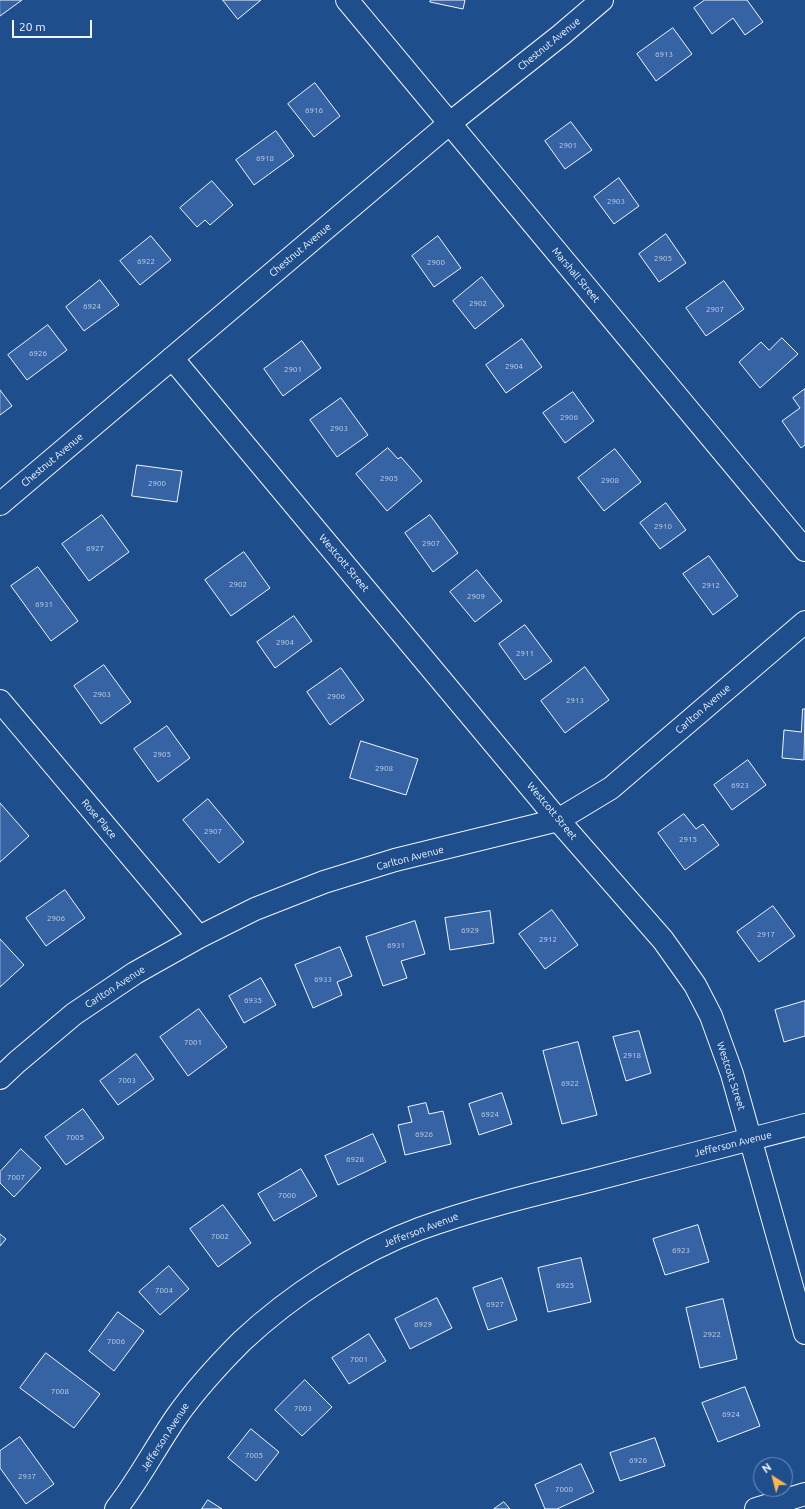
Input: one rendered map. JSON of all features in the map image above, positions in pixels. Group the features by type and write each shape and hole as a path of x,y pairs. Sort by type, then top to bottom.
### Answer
{"street":[{"name":"Marshall Street","path":"347,0 805,550"},
{"name":"Chestnut Avenue","path":"0,504 450,123 561,35 602,0"},
{"name":"Westcott Street","path":"172,358 558,820 663,940 695,985 711,1016 732,1074 805,1333"},
{"name":"Carlton Avenue","path":"0,1078 16,1062 74,1014 135,973 199,937 255,909 324,882 395,860 558,820 611,788 805,622"},
{"name":"Rose Place","path":"0,701 199,937"},
{"name":"Jefferson Avenue","path":"116,1509 128,1494 177,1416 203,1383 242,1342 276,1312 332,1272 382,1245 403,1236 480,1209 805,1126"},
{"path":"756,1509 805,1494"}],"building":[{"path":"0,0 22,0 0,16"},
{"path":"223,0 261,0 238,19"},
{"path":"431,0 465,0 463,9 430,2"},
{"path":"705,0 747,0 763,22 745,35 733,18 712,34 694,8"},
{"path":"673,28 692,54 656,81 637,54"},
{"path":"315,83 340,116 314,137 288,104"},
{"path":"571,122 592,150 565,169 545,141"},
{"path":"276,131 294,156 254,185 236,160"},
{"path":"619,178 639,206 614,224 594,197"},
{"path":"212,181 233,205 210,225 205,220 197,227 180,208"},
{"path":"666,234 686,263 659,282 639,254"},
{"path":"151,236 171,260 140,285 120,261"},
{"path":"438,236 461,268 434,287 412,256"},
{"path":"482,277 504,306 475,329 453,301"},
{"path":"100,280 119,305 84,331 66,307"},
{"path":"724,281 744,309 706,336 686,308"},
{"path":"48,325 67,350 27,380 8,355"},
{"path":"782,338 798,354 760,388 739,362 761,342 769,350"},
{"path":"522,339 542,367 506,393 486,365"},
{"path":"302,341 321,368 283,396 264,369"},
{"path":"805,389 805,445 801,448 782,421 800,408 793,398"},
{"path":"0,390 12,406 0,415"},
{"path":"573,392 594,421 565,443 543,413"},
{"path":"341,398 368,435 337,457 310,420"},
{"path":"388,448 398,459 401,457 422,481 387,511 356,474"},
{"path":"615,449 641,482 604,511 578,478"},
{"path":"137,465 182,471 177,502 132,496"},
{"path":"666,503 686,530 660,549 640,523"},
{"path":"102,515 129,552 89,581 62,544"},
{"path":"430,515 458,553 433,572 405,533"},
{"path":"244,552 270,588 231,616 205,580"},
{"path":"709,556 738,596 713,615 683,574"},
{"path":"38,567 78,621 51,641 11,586"},
{"path":"477,570 502,601 475,622 450,592"},
{"path":"294,616 312,641 275,668 257,642"},
{"path":"525,625 552,661 525,680 499,644"},
{"path":"104,665 131,702 101,724 74,686"},
{"path":"585,667 609,700 565,733 541,701"},
{"path":"341,668 364,700 330,725 307,692"},
{"path":"803,709 805,709 804,760 782,758 784,730 801,732"},
{"path":"167,726 190,758 158,782 134,749"},
{"path":"361,741 418,759 406,795 350,778"},
{"path":"748,760 766,785 732,810 714,785"},
{"path":"208,799 244,842 219,863 183,820"},
{"path":"0,803 29,836 0,862"},
{"path":"684,814 696,829 703,824 719,845 685,870 658,833"},
{"path":"65,890 85,918 46,946 26,918"},
{"path":"773,906 795,936 759,962 737,932"},
{"path":"552,910 578,945 545,969 519,934"},
{"path":"490,911 494,943 450,950 445,918"},
{"path":"415,921 425,954 401,961 407,978 383,986 366,937"},
{"path":"0,939 24,965 0,987"},
{"path":"340,947 352,976 337,982 342,995 313,1008 295,965"},
{"path":"261,978 276,1005 244,1023 229,996"},
{"path":"805,1001 805,1036 784,1042 775,1010"},
{"path":"199,1009 227,1047 188,1076 160,1037"},
{"path":"639,1031 651,1073 626,1081 613,1037"},
{"path":"578,1042 597,1115 562,1124 543,1051"},
{"path":"136,1054 154,1079 118,1105 100,1081"},
{"path":"502,1093 512,1124 479,1135 469,1104"},
{"path":"426,1103 429,1114 443,1111 451,1144 405,1155 398,1125 412,1122 408,1107"},
{"path":"83,1109 104,1138 66,1165 45,1137"},
{"path":"373,1134 386,1162 338,1185 325,1156"},
{"path":"21,1149 41,1168 14,1197 0,1183 0,1172"},
{"path":"301,1169 317,1196 274,1221 258,1194"},
{"path":"223,1205 251,1243 218,1267 190,1229"},
{"path":"698,1225 709,1262 665,1275 653,1239"},
{"path":"0,1234 6,1239 0,1246"},
{"path":"581,1258 591,1302 548,1312 538,1268"},
{"path":"169,1266 189,1289 160,1315 139,1292"},
{"path":"502,1278 517,1320 488,1330 473,1288"},
{"path":"437,1298 452,1328 410,1349 395,1319"},
{"path":"723,1299 737,1359 700,1368 686,1308"},
{"path":"118,1312 144,1331 114,1371 89,1351"},
{"path":"369,1334 386,1361 349,1384 332,1358"},
{"path":"46,1353 100,1394 74,1428 20,1388"},
{"path":"305,1380 332,1407 302,1436 275,1410"},
{"path":"745,1387 760,1426 718,1442 702,1403"},
{"path":"251,1429 279,1452 256,1481 228,1458"},
{"path":"20,1437 54,1484 26,1504 0,1468 0,1451"},
{"path":"655,1438 665,1466 620,1481 610,1453"},
{"path":"581,1464 594,1492 557,1509 545,1509 535,1485"},
{"path":"208,1500 222,1509 202,1509"},
{"path":"504,1502 510,1509 494,1509"}]}
